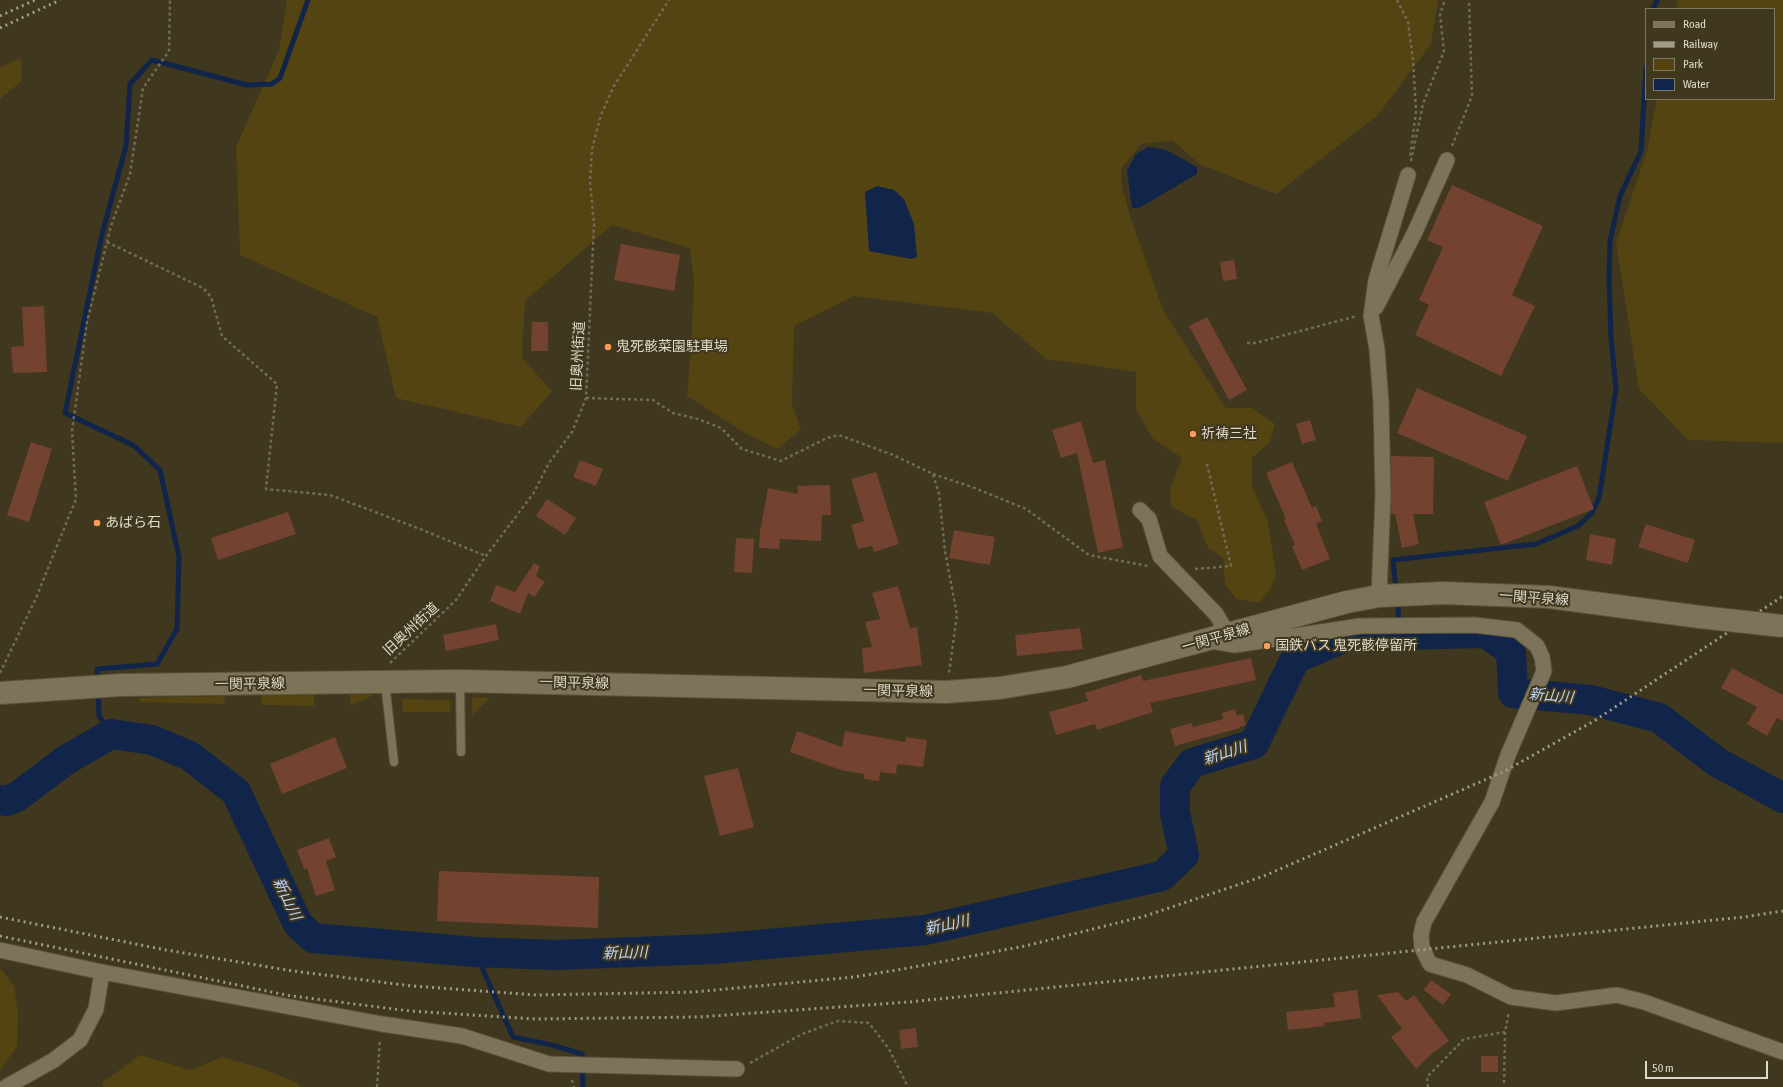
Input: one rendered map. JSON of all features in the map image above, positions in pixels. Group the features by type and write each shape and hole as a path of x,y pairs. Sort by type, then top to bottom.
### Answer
{"main road":[{"name":"一関平泉線","path":"0,693 121,685 460,681 946,692 1000,688 1067,677 1347,602 1379,596 1443,593 1549,597 1700,618 1783,626"}],"street":[{"path":"1371,316 1414,234 1447,160"},
{"path":"1379,596 1383,495 1381,403 1377,349 1371,316 1376,280 1408,176"},
{"path":"1140,510 1149,519 1160,556 1216,614 1218,637 1235,645 1360,626 1475,625 1516,630 1537,646 1542,657 1544,671 1508,756 1492,802 1424,922 1421,935 1422,948 1430,964 1467,975 1511,997 1556,1003 1617,995 1644,1002 1783,1052"},
{"path":"0,950 102,972 382,1024 462,1036 549,1064 737,1069"},
{"path":"6,1087 54,1060 80,1040 96,1009 102,972"}],"lane":[{"path":"460,681 460,752"},
{"path":"378,682 394,762"}],"path":[{"path":"0,673 36,598 76,499 72,431 87,322 107,242 130,174 143,88 169,52 170,0"},
{"name":"旧奥州街道","path":"378,682 382,670 440,617 456,600 486,556 533,494 549,462 572,432 586,398 594,224 590,181 592,149 601,115 614,86 669,0"},
{"path":"1397,0 1408,22 1413,59 1416,112 1408,176"},
{"path":"1408,176 1422,104 1444,51 1440,14 1446,0"},
{"path":"1447,160 1472,96 1469,0"},
{"path":"107,242 203,288 211,297 222,336 277,384 266,489 330,495 486,556"},
{"path":"1247,343 1354,316 1371,316"},
{"path":"586,398 653,400 673,413 698,419 721,428 742,448 781,461 826,438 839,436 892,455 933,474 972,487 1026,509 1089,555 1176,571 1231,566 1207,464"},
{"path":"933,474 939,494 945,551 957,615 946,692"},
{"path":"1504,1083 1505,1032 1511,997"},
{"path":"737,1069 766,1056 802,1034 838,1021 869,1023 888,1049 908,1087"},
{"path":"377,1087 382,1024"},
{"path":"1428,1087 1427,1077 1464,1039 1505,1032"}],"green space":[{"path":"287,0 1438,0 1431,44 1378,115 1276,194 1201,165 1172,140 1141,144 1121,169 1122,187 1131,219 1163,310 1226,408 1252,408 1275,424 1270,442 1252,458 1252,486 1268,522 1276,575 1270,590 1259,603 1236,599 1225,584 1223,558 1208,548 1197,520 1171,507 1170,488 1182,458 1152,438 1136,409 1136,372 1046,359 992,313 854,296 794,326 792,404 801,429 778,449 750,436 687,396 694,283 690,248 612,225 525,301 522,358 552,391 521,427 396,398 377,317 240,255 236,147 279,50"},
{"path":"1678,0 1783,0 1783,443 1688,440 1639,389 1616,243 1647,151 1657,100 1775,100 1775,8 1676,8"},
{"path":"21,58 22,81 0,99 0,67"},
{"path":"376,689 372,696 351,705 349,690"},
{"path":"261,693 314,693 314,706 262,705"},
{"path":"224,696 225,704 140,702 140,698"},
{"path":"472,697 490,698 472,715"},
{"path":"402,699 451,700 450,712 403,712"},
{"path":"0,968 14,986 18,1012 17,1047 0,1070"},
{"path":"140,1055 190,1070 222,1057 263,1069 296,1082 301,1087 103,1087 102,1083"}],"water":[{"path":"1148,147 1166,150 1197,167 1197,174 1139,208 1132,208 1127,171 1136,154"},
{"path":"877,186 894,190 904,199 914,224 917,257 911,259 869,251 865,192"}],"building":[{"path":"1452,185 1543,226 1512,295 1535,306 1501,376 1415,335 1429,305 1419,300 1443,247 1427,240"},
{"path":"621,244 680,255 674,291 614,280"},
{"path":"1234,260 1237,279 1223,281 1220,262"},
{"path":"44,306 47,372 13,373 11,347 24,346 22,307"},
{"path":"1207,317 1247,390 1229,400 1189,326"},
{"path":"532,322 548,322 548,351 531,351"},
{"path":"1417,388 1527,436 1508,481 1397,433"},
{"path":"1310,420 1316,440 1302,444 1296,424"},
{"path":"1081,421 1093,463 1105,460 1123,547 1098,553 1077,453 1061,458 1052,430"},
{"path":"31,442 52,449 29,522 7,515"},
{"path":"1391,456 1434,457 1433,514 1413,514 1419,544 1402,548 1395,514 1391,514"},
{"path":"580,460 603,469 596,486 573,477"},
{"path":"1292,462 1312,508 1316,506 1322,521 1316,524 1330,559 1302,570 1292,546 1295,545 1284,520 1286,519 1266,473"},
{"path":"1577,466 1594,509 1501,545 1484,502"},
{"path":"876,472 899,544 874,552 872,546 858,549 851,525 864,521 851,479"},
{"path":"830,485 831,515 822,515 821,541 780,539 779,549 759,548 760,531 768,488 798,494 797,486"},
{"path":"547,499 576,518 565,535 536,516"},
{"path":"288,512 296,534 218,560 211,538"},
{"path":"1646,524 1695,540 1688,563 1638,547"},
{"path":"954,530 995,537 990,565 949,558"},
{"path":"1590,534 1616,539 1612,565 1586,560"},
{"path":"736,538 754,539 752,573 734,572"},
{"path":"534,563 540,566 536,576 545,582 534,597 528,593 520,614 490,601 496,585 515,592"},
{"path":"898,586 910,628 917,627 922,665 864,673 862,648 872,647 865,622 880,619 872,593"},
{"path":"496,624 499,640 446,651 443,635"},
{"path":"1080,628 1083,649 1017,656 1015,635"},
{"path":"1251,658 1256,680 1150,703 1153,712 1097,730 1095,724 1056,735 1049,712 1088,701 1085,693 1141,675 1143,681"},
{"path":"1732,668 1783,695 1783,721 1777,718 1767,736 1747,724 1757,707 1721,688"},
{"path":"1235,709 1237,716 1243,714 1246,725 1175,746 1170,729 1192,723 1193,727 1223,719 1222,713"},
{"path":"797,731 842,747 845,731 905,742 906,737 927,740 923,767 897,764 896,774 880,772 879,781 864,779 864,774 841,770 790,752"},
{"path":"335,737 347,768 282,794 270,764"},
{"path":"738,768 754,827 720,836 704,776"},
{"path":"329,838 336,857 326,861 335,890 316,896 307,868 304,869 297,850"},
{"path":"439,871 599,877 598,928 437,921"},
{"path":"1431,980 1451,994 1443,1005 1424,990"},
{"path":"1357,990 1361,1018 1324,1023 1325,1026 1288,1030 1286,1012 1335,1007 1333,993"},
{"path":"1398,992 1406,1001 1414,995 1449,1041 1429,1056 1416,1069 1391,1037 1402,1029 1377,995"},
{"path":"916,1028 918,1047 901,1049 899,1030"},
{"path":"1481,1056 1498,1056 1498,1072 1481,1072"}],"waterway":[{"path":"98,682 97,669 157,664 177,629 179,557 160,470 133,445 65,413 102,234 126,146 130,84 152,60 247,85 272,84 280,78 308,0"},
{"path":"1653,8 1657,0"},
{"path":"1396,589 1393,560 1536,544 1578,526 1592,513 1599,498 1616,389 1611,338 1609,277 1610,241 1620,196 1641,151 1645,84"},
{"path":"1397,599 1400,634"},
{"name":"新山川","path":"0,800 7,801 18,796 66,760 111,734 152,740 190,756 236,792 298,924 313,938 475,952 556,955 712,949 925,930 1162,876 1184,855 1175,813 1175,786 1192,763 1254,744 1295,659 1348,636 1486,633 1511,651 1513,693 1591,700 1659,718 1717,762 1783,798"},
{"path":"98,692 99,716 111,734"},
{"path":"475,952 513,1037 552,1045 582,1054 583,1087"}],"railway":[{"path":"0,16 35,0"},
{"path":"0,28 60,0"},
{"path":"0,917 166,950 293,971 413,986 536,995 694,992 854,977 903,969 1025,946 1145,916 1264,876 1503,772 1594,721 1783,596"},
{"path":"0,936 291,996 410,1011 535,1019 698,1017 909,1002 1744,917 1783,911"}],"place":[{"name":"鬼死骸菜園駐車場","path":"608,347"},
{"name":"祈祷三社","path":"1193,434"},
{"name":"あばら石","path":"97,523"},
{"name":"国鉄バス 鬼死骸停留所","path":"1267,646"}]}
